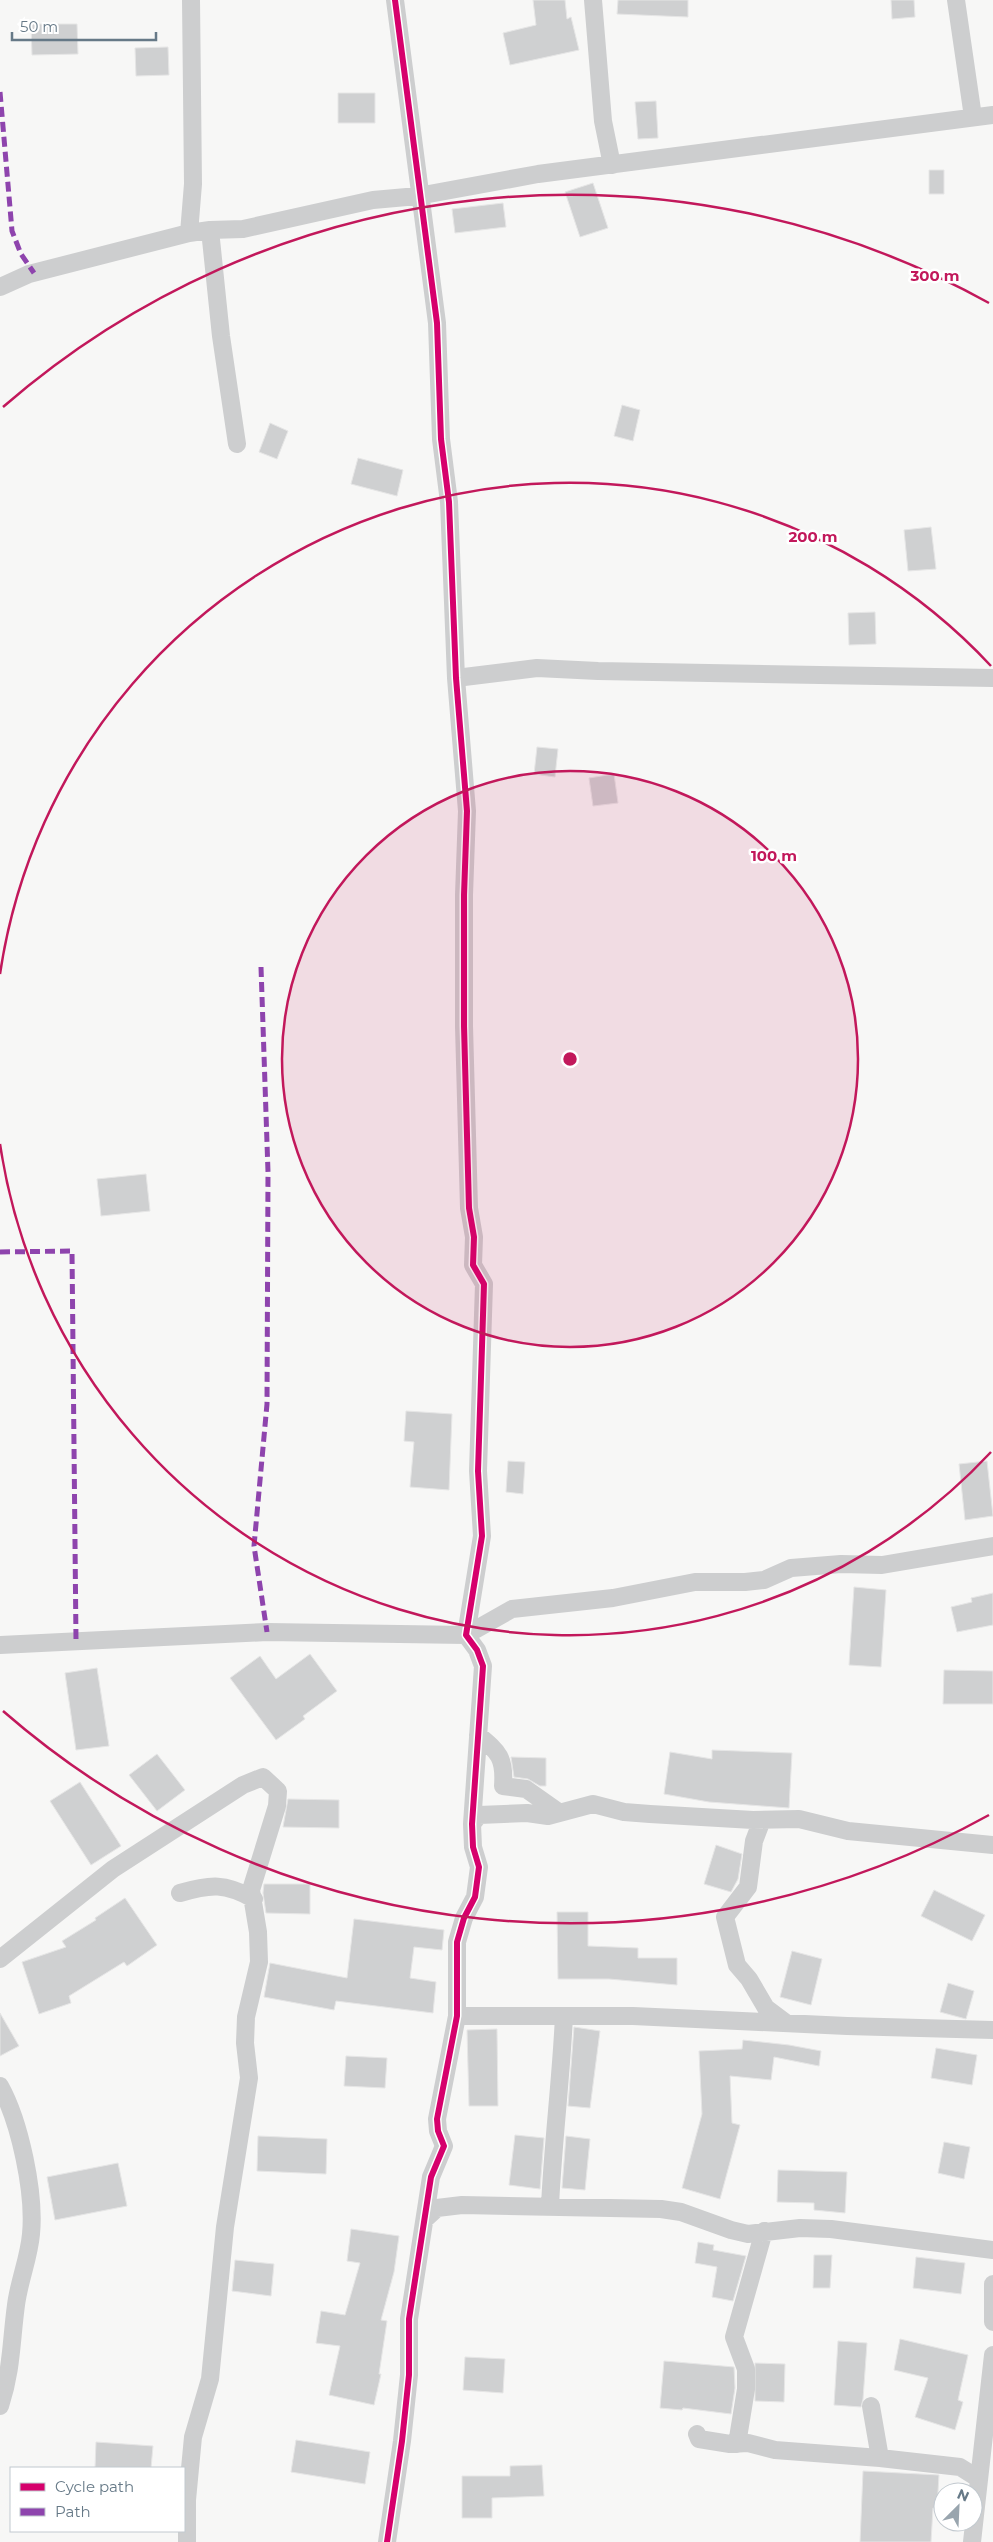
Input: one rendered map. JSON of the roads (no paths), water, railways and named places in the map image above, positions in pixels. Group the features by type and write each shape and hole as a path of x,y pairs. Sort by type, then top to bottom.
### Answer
{"street":[{"path":"189,233 193,184 191,0"},
{"path":"387,2542 402,2441 409,2375 409,2319 431,2177 444,2146 438,2131 437,2119 457,2016 457,1942 464,1918 475,1897 479,1867 473,1847 472,1824 483,1666 477,1650 466,1635 482,1536 478,1471 484,1284 473,1265 474,1237 468,1208 464,998 464,895 467,811 456,678 449,502 442,438 437,323 418,196 395,0"},
{"path":"593,0 603,121 612,166"},
{"path":"956,0 973,117"},
{"path":"0,287 29,274 189,233 244,229 373,200 418,196 538,174 612,166 993,115"},
{"path":"210,230 221,336 237,444"},
{"path":"456,678 537,668 598,671 993,678"},
{"path":"0,1645 268,1632 466,1635 512,1609 613,1598 695,1582 764,1580 790,1568 841,1564 882,1565 993,1546"},
{"path":"478,1735 499,1754 504,1768 503,1786 526,1789 560,1813"},
{"path":"0,1959 113,1869 243,1785 263,1777 278,1791 277,1806 251,1890 254,1899 259,1962 246,2017 245,2043 249,2078 226,2227 210,2379 194,2437 187,2500 187,2542"},
{"path":"472,1824 478,1815 527,1813 548,1816 592,1804 624,1812 762,1820 799,1819 848,1831 993,1845"},
{"path":"762,1820 754,1841 748,1887 725,1917 737,1965 749,1979 766,2008 786,2023"},
{"path":"180,1893 200,1887 222,1885 254,1899"},
{"path":"457,2016 633,2016 993,2030"},
{"path":"550,2206 553,2136 562,2063 564,2016"},
{"path":"0,2086 10,2103 19,2136 32,2202 31,2234 17,2300 12,2363 0,2406"},
{"path":"425,2219 437,2208 462,2205 661,2209 705,2220 748,2234 800,2228 831,2229 993,2250"},
{"path":"737,2444 746,2389 746,2369 734,2337 764,2231"},
{"path":"993,2284 993,2322"},
{"path":"972,2542 993,2355"},
{"path":"871,2406 880,2458"},
{"path":"697,2434 700,2438 748,2444 775,2450 880,2458 960,2467 979,2479"}]}
